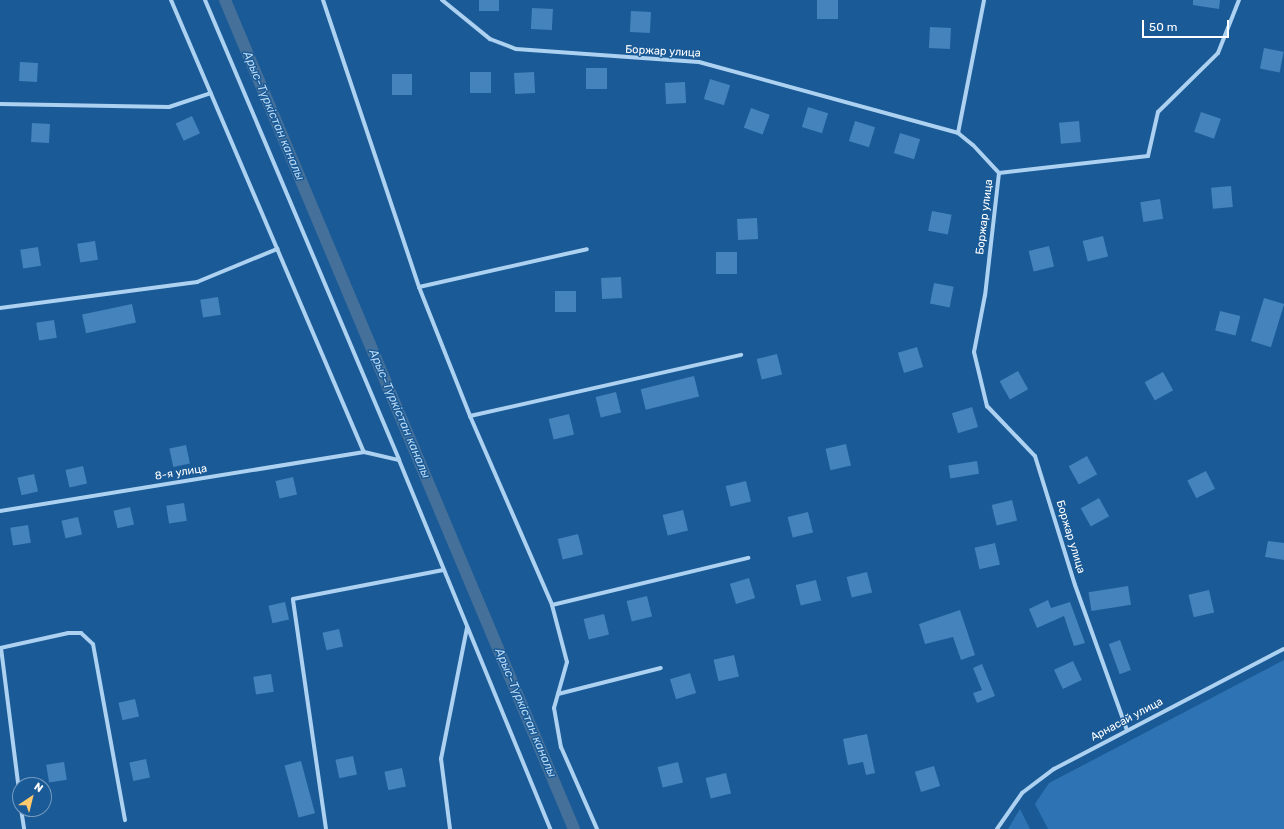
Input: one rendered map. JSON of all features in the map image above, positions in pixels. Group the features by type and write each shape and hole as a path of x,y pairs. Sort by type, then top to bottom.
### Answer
{"street":[{"path":"171,0 364,452 399,460"},
{"path":"205,0 399,460 442,570 550,829"},
{"path":"323,0 419,287 470,416 552,605 567,662 554,708 561,747 597,829"},
{"name":"Боржар улица","path":"442,0 490,40 516,49 699,62 958,133 999,173 985,295 974,352 987,406 1035,456 1075,585 1127,730"},
{"path":"958,133 984,0"},
{"path":"999,173 1148,156 1158,112 1218,53 1239,0"},
{"path":"0,104 169,107 211,93"},
{"path":"0,308 197,282 277,249"},
{"path":"419,287 587,249"},
{"path":"470,416 740,354"},
{"name":"8-я улица","path":"0,511 364,452"},
{"path":"552,605 748,558"},
{"path":"326,829 293,599 442,570"},
{"path":"450,829 441,759 467,628"},
{"path":"17,777 0,648 68,633 81,633 93,644 125,820"},
{"name":"Арнасай улица","path":"997,829 1022,793 1054,769 1284,649"},
{"path":"558,694 661,668"},
{"path":"22,817 24,829"}],"shaded area":[{"path":"1284,660 1284,829 1048,829 1035,804 1049,783"},
{"path":"1020,809 1030,829 1008,829"}],"building":[{"path":"479,0 499,0 499,11 479,11"},
{"path":"817,0 838,0 838,19 817,19"},
{"path":"1193,0 1220,0 1219,9 1193,5"},
{"path":"532,8 553,9 552,30 531,29"},
{"path":"631,11 651,12 650,33 630,32"},
{"path":"930,27 951,28 950,49 929,48"},
{"path":"1264,48 1284,52 1280,72 1260,69"},
{"path":"20,62 38,63 37,82 19,81"},
{"path":"586,68 607,68 607,89 586,89"},
{"path":"470,72 491,72 491,93 470,93"},
{"path":"534,72 535,93 515,94 514,73"},
{"path":"392,74 412,74 412,95 392,95"},
{"path":"710,79 730,85 724,105 704,99"},
{"path":"685,82 686,103 666,104 665,83"},
{"path":"808,107 828,113 822,133 802,127"},
{"path":"751,108 770,115 763,135 744,128"},
{"path":"1201,112 1221,119 1214,139 1194,132"},
{"path":"192,116 200,133 184,141 176,124"},
{"path":"855,121 875,127 869,147 849,141"},
{"path":"1079,121 1081,142 1061,144 1059,123"},
{"path":"32,123 50,124 49,143 31,142"},
{"path":"900,133 920,139 914,159 894,153"},
{"path":"1231,186 1233,207 1213,209 1211,188"},
{"path":"1160,199 1163,219 1143,222 1140,202"},
{"path":"932,211 952,215 948,234 928,231"},
{"path":"757,218 758,239 738,240 737,219"},
{"path":"1103,236 1108,256 1088,261 1083,241"},
{"path":"95,241 98,260 80,263 77,244"},
{"path":"1049,246 1054,266 1034,271 1029,251"},
{"path":"38,247 41,266 23,269 20,250"},
{"path":"716,252 737,252 737,274 716,274"},
{"path":"621,277 622,298 602,299 601,278"},
{"path":"934,283 954,287 950,307 930,304"},
{"path":"555,291 576,291 576,312 555,312"},
{"path":"218,297 221,315 203,318 200,300"},
{"path":"1264,298 1284,304 1271,347 1251,341"},
{"path":"132,304 136,323 86,333 82,315"},
{"path":"1220,311 1240,316 1236,335 1215,330"},
{"path":"54,320 57,338 39,341 36,323"},
{"path":"917,347 923,367 904,373 898,353"},
{"path":"777,354 782,374 762,379 757,359"},
{"path":"1018,371 1028,389 1010,400 1000,381"},
{"path":"1163,372 1173,390 1155,401 1145,382"},
{"path":"694,376 699,396 646,410 641,389"},
{"path":"616,392 621,412 601,417 596,397"},
{"path":"972,407 978,427 958,433 952,413"},
{"path":"569,414 574,434 554,439 549,419"},
{"path":"846,444 851,465 830,470 826,449"},
{"path":"186,445 190,464 173,467 169,449"},
{"path":"1087,456 1097,474 1079,485 1069,466"},
{"path":"977,461 979,474 950,478 948,466"},
{"path":"83,466 87,484 70,488 65,470"},
{"path":"1206,471 1215,489 1196,498 1187,481"},
{"path":"34,474 38,492 21,495 17,478"},
{"path":"293,477 297,495 280,499 275,481"},
{"path":"746,481 751,501 731,506 726,486"},
{"path":"1099,498 1109,516 1091,527 1081,508"},
{"path":"1012,500 1017,520 997,525 992,505"},
{"path":"184,503 187,521 169,524 166,506"},
{"path":"130,507 134,525 117,528 113,511"},
{"path":"683,510 688,530 668,535 663,515"},
{"path":"808,512 813,532 793,537 788,517"},
{"path":"78,517 82,535 65,538 61,521"},
{"path":"28,525 31,543 13,546 10,528"},
{"path":"578,534 583,554 563,559 558,539"},
{"path":"1268,541 1284,543 1284,560 1265,557"},
{"path":"995,543 1000,564 979,569 975,548"},
{"path":"867,572 872,592 852,597 847,577"},
{"path":"749,578 755,598 736,604 730,584"},
{"path":"816,580 821,600 801,605 796,585"},
{"path":"1128,586 1131,605 1091,611 1088,592"},
{"path":"1209,590 1214,612 1194,617 1189,595"},
{"path":"647,596 652,616 632,621 627,601"},
{"path":"1048,600 1051,608 1070,602 1085,643 1074,646 1064,616 1037,628 1029,609"},
{"path":"285,602 289,620 272,623 268,606"},
{"path":"960,610 975,655 961,660 953,637 925,644 919,624"},
{"path":"604,614 609,634 589,639 584,619"},
{"path":"339,629 343,647 326,650 322,633"},
{"path":"1120,640 1131,670 1120,674 1109,644"},
{"path":"734,655 739,676 718,681 714,660"},
{"path":"1073,661 1082,680 1063,689 1054,670"},
{"path":"982,664 995,696 977,703 973,693 982,690 973,668"},
{"path":"690,673 696,693 676,699 670,679"},
{"path":"271,674 274,692 256,695 253,677"},
{"path":"135,699 139,717 122,720 118,703"},
{"path":"867,734 875,773 866,775 863,762 848,765 843,739"},
{"path":"353,756 357,775 339,778 335,760"},
{"path":"146,759 150,778 133,781 129,763"},
{"path":"301,761 315,813 299,818 285,765"},
{"path":"64,762 67,780 52,782 52,777 48,777 46,765"},
{"path":"678,762 683,782 663,787 658,767"},
{"path":"934,766 940,786 921,792 915,772"},
{"path":"402,768 406,787 388,790 384,772"},
{"path":"726,773 731,793 711,798 706,778"}],"waterway":[{"name":"Арыс-Түркістан каналы","path":"225,0 574,829"}]}
